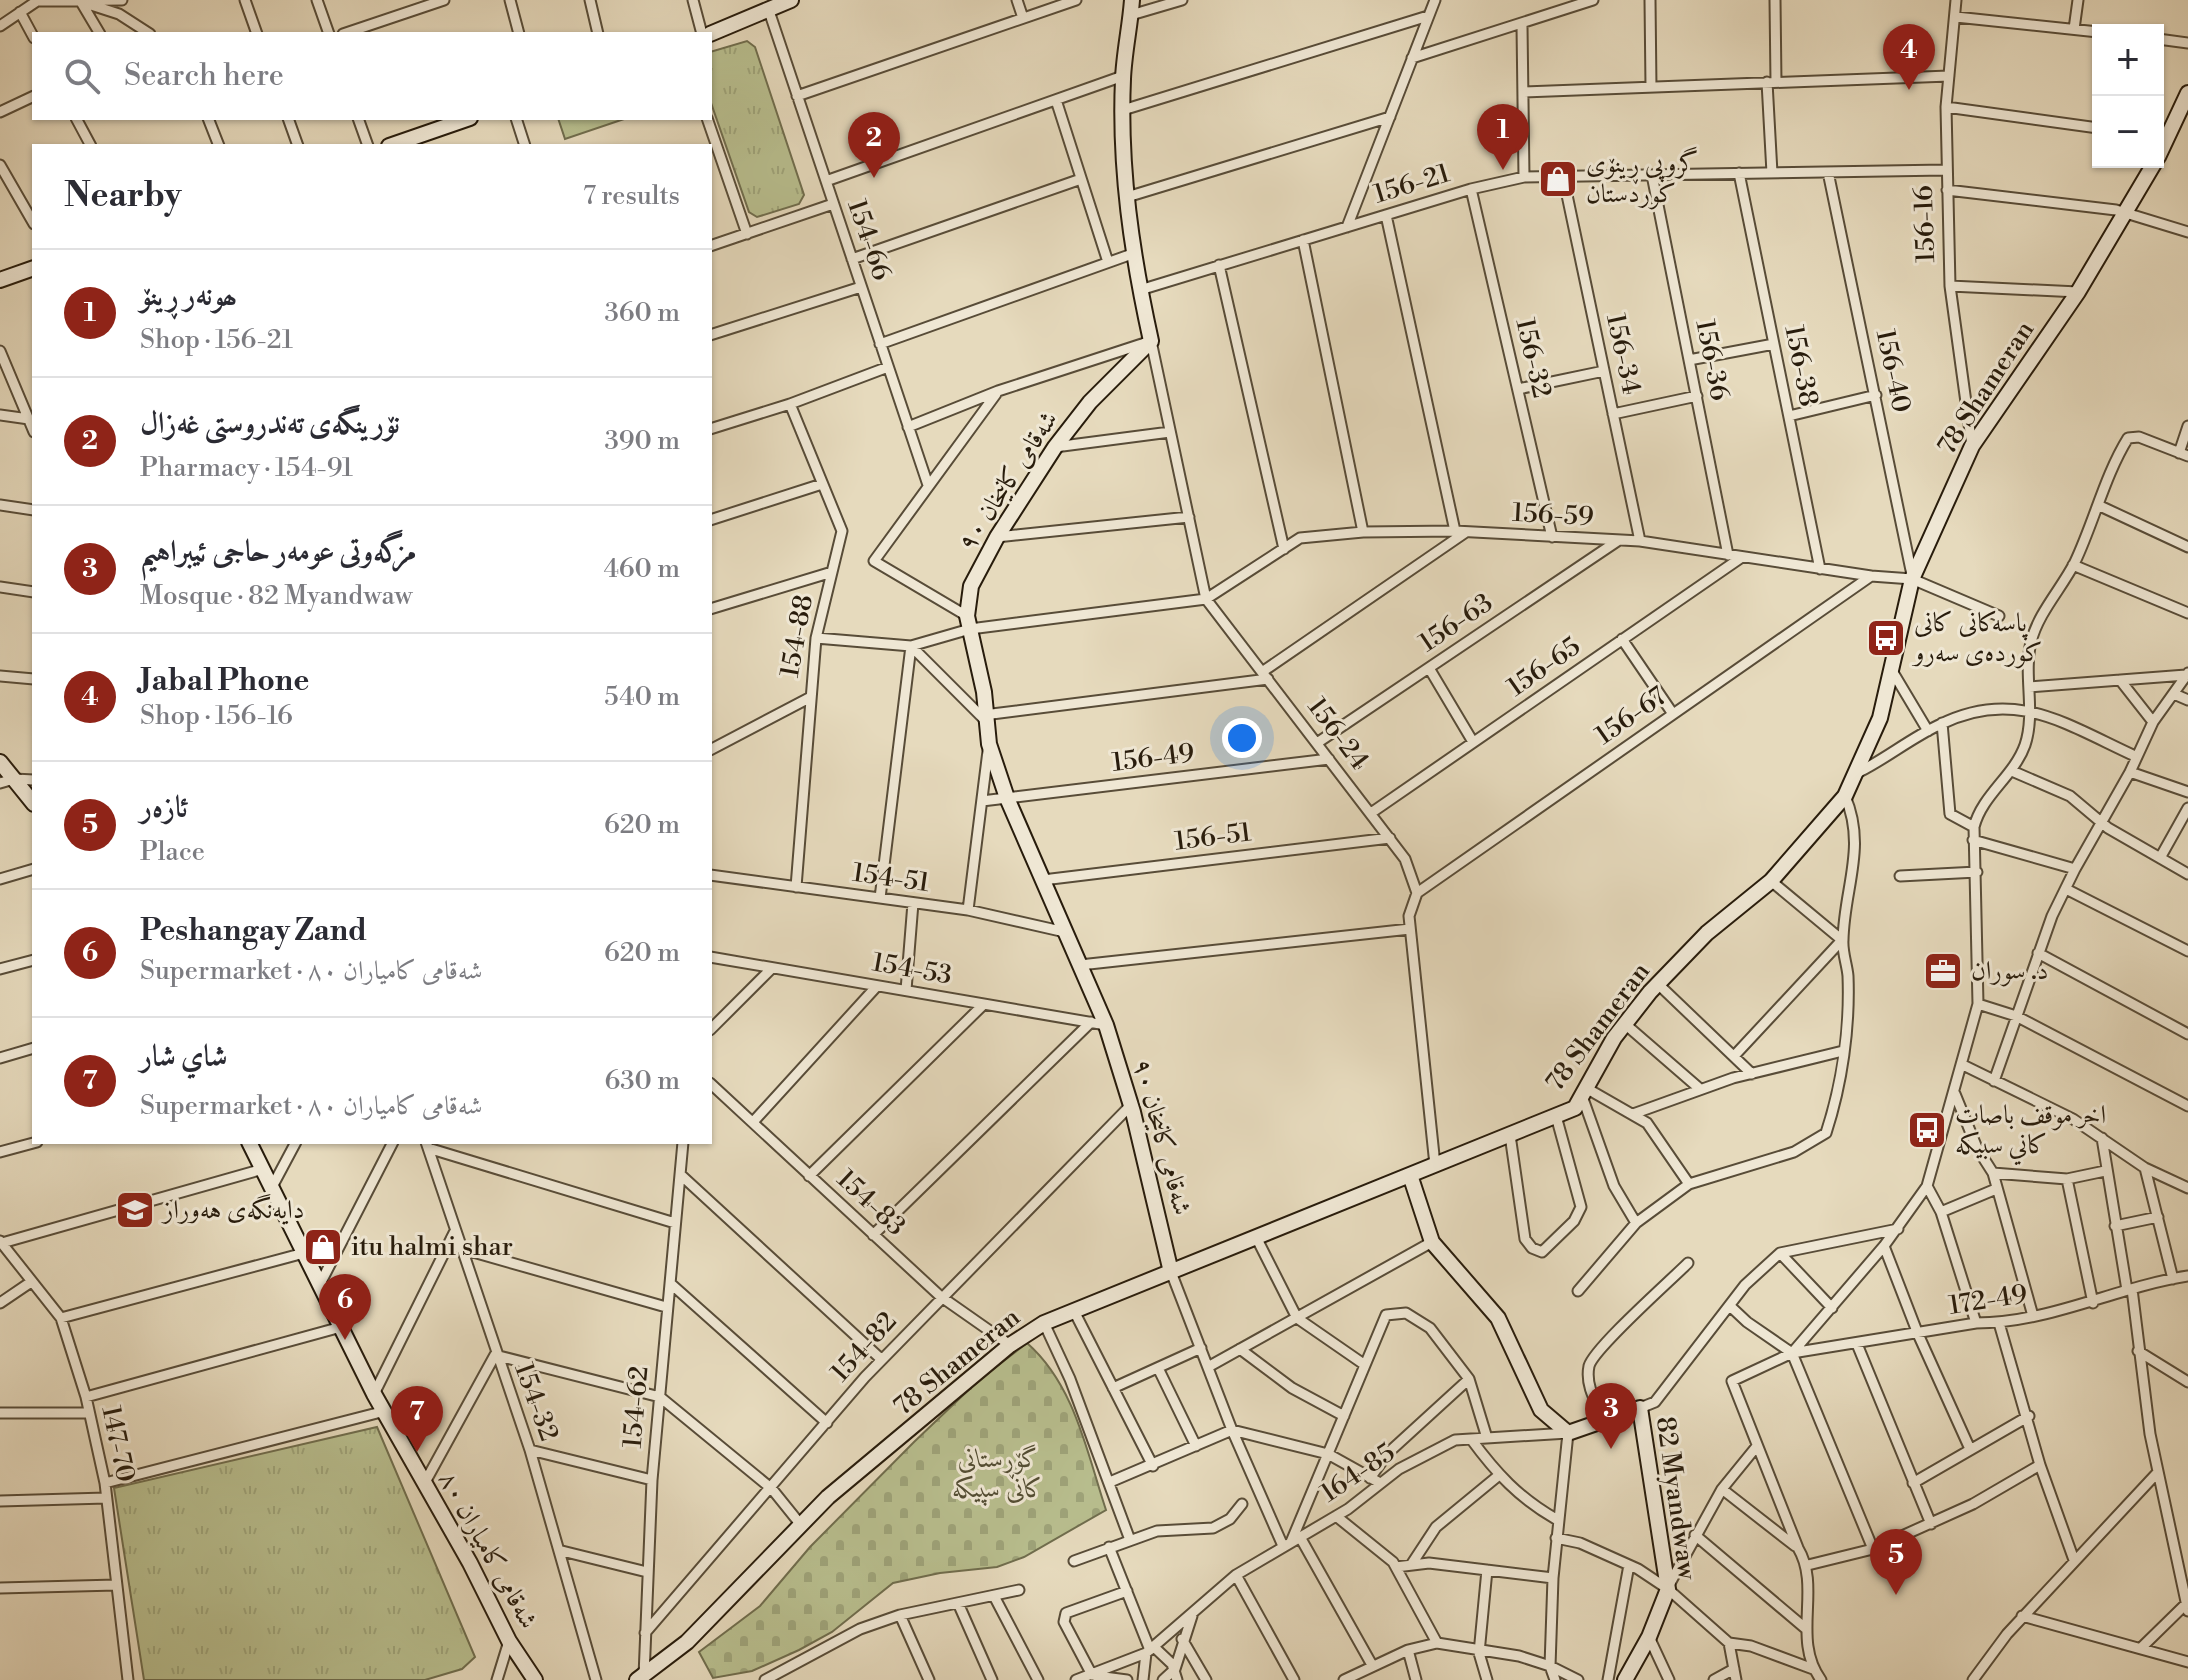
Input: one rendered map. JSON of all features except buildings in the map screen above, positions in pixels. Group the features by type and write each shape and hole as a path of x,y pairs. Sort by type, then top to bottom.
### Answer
{"street":[{"path":"0,26 37,1 122,0"},
{"path":"245,0 256,32"},
{"path":"317,0 328,32"},
{"path":"349,32 444,0"},
{"path":"510,0 518,32"},
{"path":"590,0 598,32"},
{"path":"693,0 701,32"},
{"path":"712,33 791,0"},
{"path":"1017,0 1023,18"},
{"path":"797,96 1076,0"},
{"path":"908,427 998,391 1151,341 1132,254 1123,76 1131,7 1182,0"},
{"path":"1347,227 1435,0"},
{"path":"1412,58 1522,26 1593,0"},
{"path":"1650,0 1651,87"},
{"path":"1772,173 1771,82 1775,0"},
{"name":"156-16","path":"1956,0 1946,107 1945,170 1950,286 1972,446"},
{"path":"2074,29 2078,0"},
{"path":"81,2 99,32"},
{"path":"81,2 119,14 147,32"},
{"name":"154-66","path":"768,8 928,485"},
{"path":"20,12 32,34"},
{"path":"1123,110 1428,16"},
{"path":"1956,17 2092,31"},
{"path":"1522,26 1524,177"},
{"path":"2164,40 2188,43"},
{"path":"826,181 1123,76"},
{"path":"1523,92 1949,76"},
{"name":"78 Shameran","path":"2164,135 2188,93"},
{"path":"0,112 32,97"},
{"path":"1056,100 1108,262"},
{"path":"1946,107 2092,127"},
{"path":"1127,197 1390,117"},
{"path":"77,120 90,144"},
{"path":"209,120 218,144"},
{"path":"289,120 297,144"},
{"path":"359,120 367,144"},
{"path":"395,144 464,120"},
{"path":"517,120 524,144"},
{"path":"707,120 713,145 747,234"},
{"path":"0,165 32,221"},
{"name":"78 Shameran","path":"640,1678 687,1642 828,1497 1010,1345 1044,1323 1575,1108 1625,1024 1658,984 1707,933 1771,881 1845,796 1859,772 1880,718 1912,579 1972,446 2078,292 2152,168"},
{"name":"156-21","path":"1140,290 1471,189 1524,177 1945,170"},
{"name":"156-40","path":"1828,172 1912,579"},
{"name":"156-38","path":"1739,173 1820,569"},
{"name":"156-36","path":"1652,175 1728,555"},
{"name":"156-34","path":"1563,176 1640,541"},
{"path":"852,259 1081,179"},
{"name":"156-32","path":"1471,189 1552,537"},
{"path":"1947,190 2127,213 2188,232"},
{"path":"712,245 833,204"},
{"path":"1386,215 1455,531"},
{"path":"2171,226 2188,220"},
{"path":"1303,240 1363,532"},
{"path":"880,344 1132,254"},
{"path":"1219,265 1284,549"},
{"path":"1,279 32,269"},
{"path":"1950,286 2078,292"},
{"path":"712,334 861,287"},
{"name":"156-24","path":"1151,341 1206,599 1390,838 1405,859 1417,893"},
{"name":"شەقامی کانیخان ٩٠","path":"1151,341 1090,402 1055,447 997,537 971,586 968,623 981,669 989,744 1007,798 1080,965 1131,1105 1171,1272"},
{"path":"1689,360 1774,344"},
{"path":"0,351 32,427"},
{"path":"712,428 790,404 888,367"},
{"path":"1518,389 1604,371"},
{"path":"968,623 874,561 998,391"},
{"path":"1789,416 1876,395"},
{"path":"1613,414 1697,396"},
{"name":"154-88","path":"790,404 842,531 816,638 796,887"},
{"path":"0,415 29,419"},
{"path":"1821,1680 1813,1669 1805,1628 1808,1565 1798,1548 1732,1381 1792,1353 1898,1229 1927,1186 1978,1004 1974,827 1978,813 2012,771 2030,728 2027,675 2033,636 2073,565 2128,438 2139,437 2184,454 2188,426"},
{"path":"1055,447 1170,432"},
{"path":"712,519 822,484"},
{"path":"0,505 32,510"},
{"path":"2100,506 2188,547"},
{"path":"997,537 1189,517"},
{"name":"156-59","path":"1206,599 1300,538 1363,532 1455,531 1640,541 1820,569 1912,579 1999,616"},
{"path":"911,646 985,718 1265,676 1466,532"},
{"name":"156-63","path":"1317,743 1619,540"},
{"name":"156-65","path":"1371,813 1742,557"},
{"path":"2073,565 2188,613"},
{"path":"712,608 832,572"},
{"name":"156-67","path":"1417,893 1871,576"},
{"path":"0,587 32,592"},
{"path":"816,638 911,646 968,623 1206,599"},
{"path":"1622,639 1673,714"},
{"path":"880,898 911,646"},
{"path":"1429,668 1473,742"},
{"path":"1891,669 1928,731"},
{"path":"2029,687 2187,674"},
{"path":"1994,1081 2038,953 2075,869 2130,772 2153,722 2187,674"},
{"path":"0,676 32,679"},
{"path":"2120,680 2153,722"},
{"path":"2174,694 2188,700"},
{"path":"712,749 809,698"},
{"path":"1859,772 1942,723 1973,711 2001,706 2029,710 2135,756"},
{"path":"1942,723 1950,814 1974,827"},
{"path":"968,910 989,744"},
{"name":"156-49","path":"982,801 1329,759"},
{"path":"0,762 7,781 32,802"},
{"path":"2012,771 2070,796 2101,822 2188,874"},
{"path":"2130,772 2188,792"},
{"path":"7,781 32,780"},
{"path":"1578,1291 1636,1223 1689,1184 1794,1152 1826,1133 1835,1105 1843,1051 1848,976 1842,940 1854,874 1855,818 1845,796"},
{"path":"2160,858 2188,808"},
{"name":"156-51","path":"1043,880 1390,838"},
{"path":"1973,840 2075,869"},
{"path":"0,879 32,870"},
{"path":"1900,876 1977,872"},
{"name":"154-51","path":"712,875 968,910 1065,932"},
{"path":"1771,881 1842,940"},
{"path":"2066,889 2188,951"},
{"path":"1417,893 1409,916 1435,1165"},
{"path":"906,990 913,903"},
{"path":"1080,965 1410,929"},
{"path":"1735,1055 1842,940"},
{"path":"2038,953 2188,1034"},
{"name":"154-53","path":"712,957 1099,1023"},
{"path":"0,969 32,961"},
{"path":"712,1028 772,968"},
{"path":"1658,984 1752,1074"},
{"path":"753,1122 877,986"},
{"path":"809,1176 984,1004"},
{"path":"1978,1004 2016,1016 2188,1106"},
{"path":"873,1235 1099,1023"},
{"path":"1625,1024 1700,1089"},
{"path":"0,1058 32,1049"},
{"path":"1633,1114 1700,1089 1843,1051"},
{"path":"1963,1065 2073,1119 2145,1168 2188,1188"},
{"name":"154-83","path":"712,1085 940,1296 1010,1345"},
{"path":"1584,1092 1647,1123 1689,1184"},
{"path":"1584,1092 1614,1186 1636,1223"},
{"path":"1954,1093 1977,1148 1993,1173 2033,1316"},
{"name":"154-82","path":"645,1633 881,1359 1131,1105"},
{"path":"1510,1135 1525,1239 1532,1248 1542,1252 1574,1221 1581,1207 1556,1116"},
{"path":"2102,1138 2105,1171 2130,1290 2158,1472 2187,1607 2142,1647"},
{"path":"0,1152 32,1143"},
{"name":"شەقامی کامیاران ٨٠","path":"250,1144 374,1394 470,1563 509,1641 535,1680"},
{"path":"272,1187 295,1144"},
{"path":"320,1284 392,1144"},
{"name":"154-62","path":"640,1678 652,1480 683,1144"},
{"path":"427,1145 675,1223"},
{"name":"154-32","path":"427,1145 562,1551 596,1680"},
{"path":"2145,1168 2173,1279"},
{"path":"1,1242 263,1169"},
{"path":"1993,1173 2067,1179 2105,1171"},
{"path":"1410,1175 1432,1242 1498,1318 1541,1410 1568,1433 1556,1519 1550,1666 1555,1680"},
{"path":"682,1176 881,1359"},
{"path":"2067,1179 2093,1303"},
{"path":"1927,1186 1941,1212 1976,1323"},
{"path":"1941,1212 1996,1189"},
{"path":"2115,1226 2158,1217"},
{"path":"1640,1408 1655,1402 1745,1285 1780,1253 1898,1229"},
{"path":"374,1394 454,1233"},
{"path":"1256,1237 1297,1318 1365,1365"},
{"name":"147-70","path":"1,1242 61,1318 86,1397 105,1483 128,1680"},
{"path":"1208,1367 1432,1242"},
{"path":"1884,1246 1918,1334 1970,1449"},
{"path":"459,1248 666,1307"},
{"path":"61,1318 304,1253"},
{"path":"1780,1253 1832,1308"},
{"path":"1604,1419 1588,1387 1589,1365 1612,1337 1688,1263"},
{"path":"1171,1272 1232,1430 1291,1542 1372,1665"},
{"name":"172-49","path":"1792,1353 1976,1323 1999,1323 2093,1303 2188,1276"},
{"path":"0,1303 31,1282"},
{"path":"670,1283 827,1423"},
{"path":"1730,1306 1747,1322 1792,1353 1873,1549"},
{"path":"1074,1311 1153,1466"},
{"path":"1291,1542 1386,1315 1406,1313 1430,1328 1469,1379 1487,1438"},
{"path":"1044,1323 1070,1379 1130,1540"},
{"path":"1999,1323 2029,1416 2040,1465 2074,1560"},
{"path":"86,1397 341,1327"},
{"path":"1857,1344 1931,1524"},
{"path":"1113,1388 1201,1348"},
{"path":"1240,1349 1292,1388 1344,1416"},
{"path":"2138,1351 2188,1382"},
{"path":"424,1484 495,1355 660,1397 772,1489 801,1525"},
{"path":"1158,1368 1196,1446"},
{"path":"1370,1478 1388,1453 1469,1379"},
{"name":"82 Myandwaw","path":"1568,1433 1640,1408 1668,1589 1649,1637 1625,1680"},
{"path":"105,1483 385,1411"},
{"path":"0,1413 89,1413"},
{"path":"1913,1483 2029,1416"},
{"path":"1110,1482 1232,1430 1328,1454 1380,1483"},
{"name":"164-85","path":"1076,1680 1150,1650 1236,1575 1336,1516 1399,1469 1455,1440 1568,1433"},
{"path":"1471,1439 1498,1476 1524,1501 1556,1519"},
{"path":"1668,1589 1722,1489 1757,1446"},
{"path":"530,1450 652,1480"},
{"path":"1808,1565 1873,1549 1931,1524 1973,1504 2040,1465"},
{"path":"1973,1680 2022,1616 2158,1472"},
{"path":"1411,1565 1436,1527 1498,1476"},
{"path":"1722,1489 1798,1548"},
{"path":"0,1501 106,1498"},
{"path":"1074,1561 1171,1528 1213,1528 1230,1519 1242,1504"},
{"path":"1336,1516 1396,1567 1437,1643"},
{"path":"1695,1535 1805,1628"},
{"path":"1556,1538 1580,1543 1629,1565 1668,1589 1729,1643 1751,1646 1813,1669"},
{"path":"1109,1547 1150,1650 1175,1669 1177,1680"},
{"path":"562,1551 647,1572"},
{"path":"1396,1567 1429,1563 1553,1578"},
{"path":"1608,1680 1629,1565"},
{"path":"1487,1570 1479,1653 1487,1680"},
{"path":"1236,1575 1294,1680"},
{"path":"0,1588 116,1585"},
{"path":"765,1680 860,1629 900,1615 1019,1590"},
{"path":"1127,1591 1069,1610 1064,1622 1092,1675 1127,1680"},
{"path":"994,1596 1038,1680"},
{"path":"958,1603 992,1680"},
{"name":"164-85","path":"1175,1669 1182,1639 1196,1609"},
{"path":"900,1615 929,1680"},
{"path":"2022,1616 2188,1662"},
{"path":"1649,1637 1669,1680"},
{"path":"1182,1639 1206,1680"},
{"path":"497,1680 509,1641"},
{"path":"1344,1680 1408,1650 1437,1643 1479,1653 1519,1656 1550,1666 1578,1680"},
{"path":"1729,1643 1736,1680"},
{"path":"1143,1680 1150,1650"},
{"path":"1408,1650 1416,1680"},
{"path":"1163,1680 1175,1669"},
{"path":"1714,1680 1734,1669"}],"green space":[{"path":"747,41 755,47 804,195 799,204 757,217 749,212 712,106 712,51"},
{"path":"559,120 621,120 565,139"},
{"name":"گۆڕستانی کانی سپیکە","path":"1027,1343 1057,1379 1068,1399 1106,1510 1024,1557 997,1567 940,1573 893,1583 832,1632 799,1650 752,1671 713,1678 699,1652 760,1606 810,1547 914,1442 979,1380"},
{"path":"377,1427 475,1657 462,1669 425,1680 144,1680 114,1488"}],"place":[{"name":"Jabal Phone","path":"1909,90"},
{"name":"ھونەر ڕینۆ","path":"1503,170"},
{"name":"نۆرینگەی تەندروستی غەزال","path":"874,178"},
{"name":"گروپی ڕینۆی کوردستان","path":"1558,179"},
{"name":"پاسەکانی کانی کوردەی سەرو","path":"1886,638"},
{"name":"د. سوران","path":"1943,971"},
{"name":"اخر موقف باصات كاني سبيكه","path":"1927,1130"},
{"name":"دایەنگەی هەوراز","path":"135,1210"},
{"name":"itu halmi shar","path":"323,1247"},
{"name":"Peshangay Zand","path":"345,1340"},
{"name":"مزگەوتی عومەر حاجی ئیبراهیم","path":"1611,1449"},
{"name":"شاي شار","path":"417,1452"},
{"name":"ئازەر","path":"1896,1595"}]}
